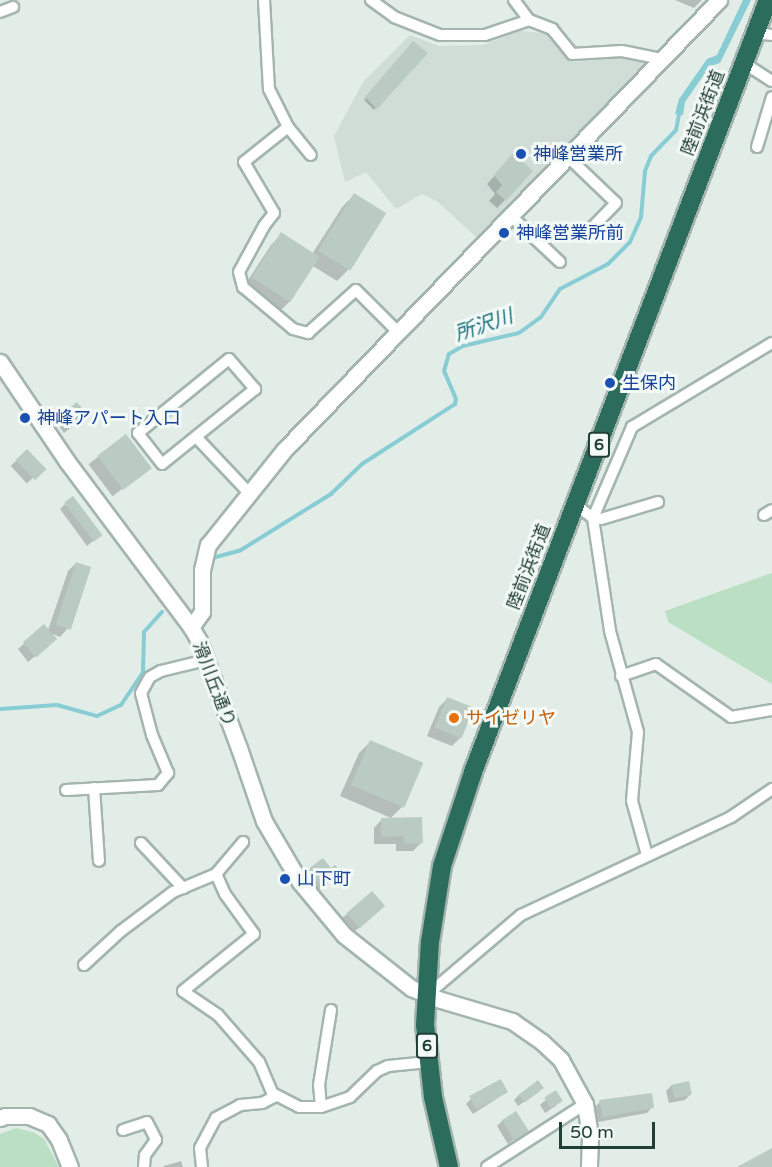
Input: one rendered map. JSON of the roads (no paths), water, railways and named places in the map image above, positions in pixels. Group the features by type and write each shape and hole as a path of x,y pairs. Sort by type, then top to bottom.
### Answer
{"highway":[{"name":"陸前浜街道","path":"449,1167 439,1128 425,1025 436,893 452,831 744,63 764,34 768,0"}],"street":[{"path":"264,0 269,88 288,127 311,154"},
{"path":"371,0 394,17 440,34 485,35 529,20"},
{"path":"514,0 529,20 552,29 572,54 622,51 662,59"},
{"path":"191,627 202,612 202,570 208,545 249,493 315,416 399,333 719,0"},
{"path":"0,12 13,7"},
{"path":"744,63 772,81"},
{"path":"757,147 772,97"},
{"path":"288,127 244,162 274,213 264,226 239,272 243,287 293,328 308,333 356,290 399,333"},
{"path":"568,157 616,203 588,232"},
{"path":"512,216 560,262"},
{"path":"647,855 632,801 638,732 610,631 593,518 632,427 772,343"},
{"path":"229,359 255,389 197,438 162,465 138,433 229,359"},
{"name":"滑川丘通り","path":"0,362 66,460 191,627 206,660 264,821 285,861 319,907 344,935 411,988 426,995 512,1022 523,1028 561,1060 585,1104 590,1137 589,1167"},
{"path":"197,438 249,493"},
{"path":"576,505 593,518 601,519 658,502"},
{"path":"66,790 158,785 168,772 152,735 141,693 150,677 161,671 206,660"},
{"path":"621,676 656,664 731,717 772,711"},
{"path":"94,788 99,861"},
{"path":"426,995 521,915 731,817 772,789"},
{"path":"84,965 121,931 173,892 216,874 243,842"},
{"path":"141,843 183,888"},
{"path":"202,1167 200,1148 216,1118 240,1105 262,1103 274,1097 259,1062 218,1015 183,991 254,934 225,894 216,874"},
{"path":"321,1107 319,1085 331,1010"},
{"path":"272,1093 299,1107 321,1107 350,1097 367,1084 377,1071 388,1066 429,1062"},
{"path":"487,1167 585,1104"},
{"path":"0,1118 29,1116 48,1124 59,1140 70,1167"},
{"path":"123,1130 147,1122 156,1140 145,1155 144,1167"}],"water":[{"path":"743,0 751,0 720,63 710,66 685,102 683,115 675,114 679,99 707,59 717,55"}],"waterway":[{"name":"所沢川","path":"212,558 241,550 331,494 362,464 455,404 456,399 444,371 449,354 463,346 519,333 541,317 560,289 608,264 630,242 641,217 645,171 651,156 676,130 680,110"},
{"name":"所沢川","path":"0,709 57,705 97,716 121,705 143,672 144,632 162,612"}],"place":[{"name":"神峰営業所","path":"521,154"},
{"name":"神峰営業所前","path":"504,233"},
{"name":"生保内","path":"610,383"},
{"name":"神峰アパート入口","path":"25,418"},
{"name":"サイゼリヤ","path":"454,718"},
{"name":"山下町","path":"285,879"}]}
